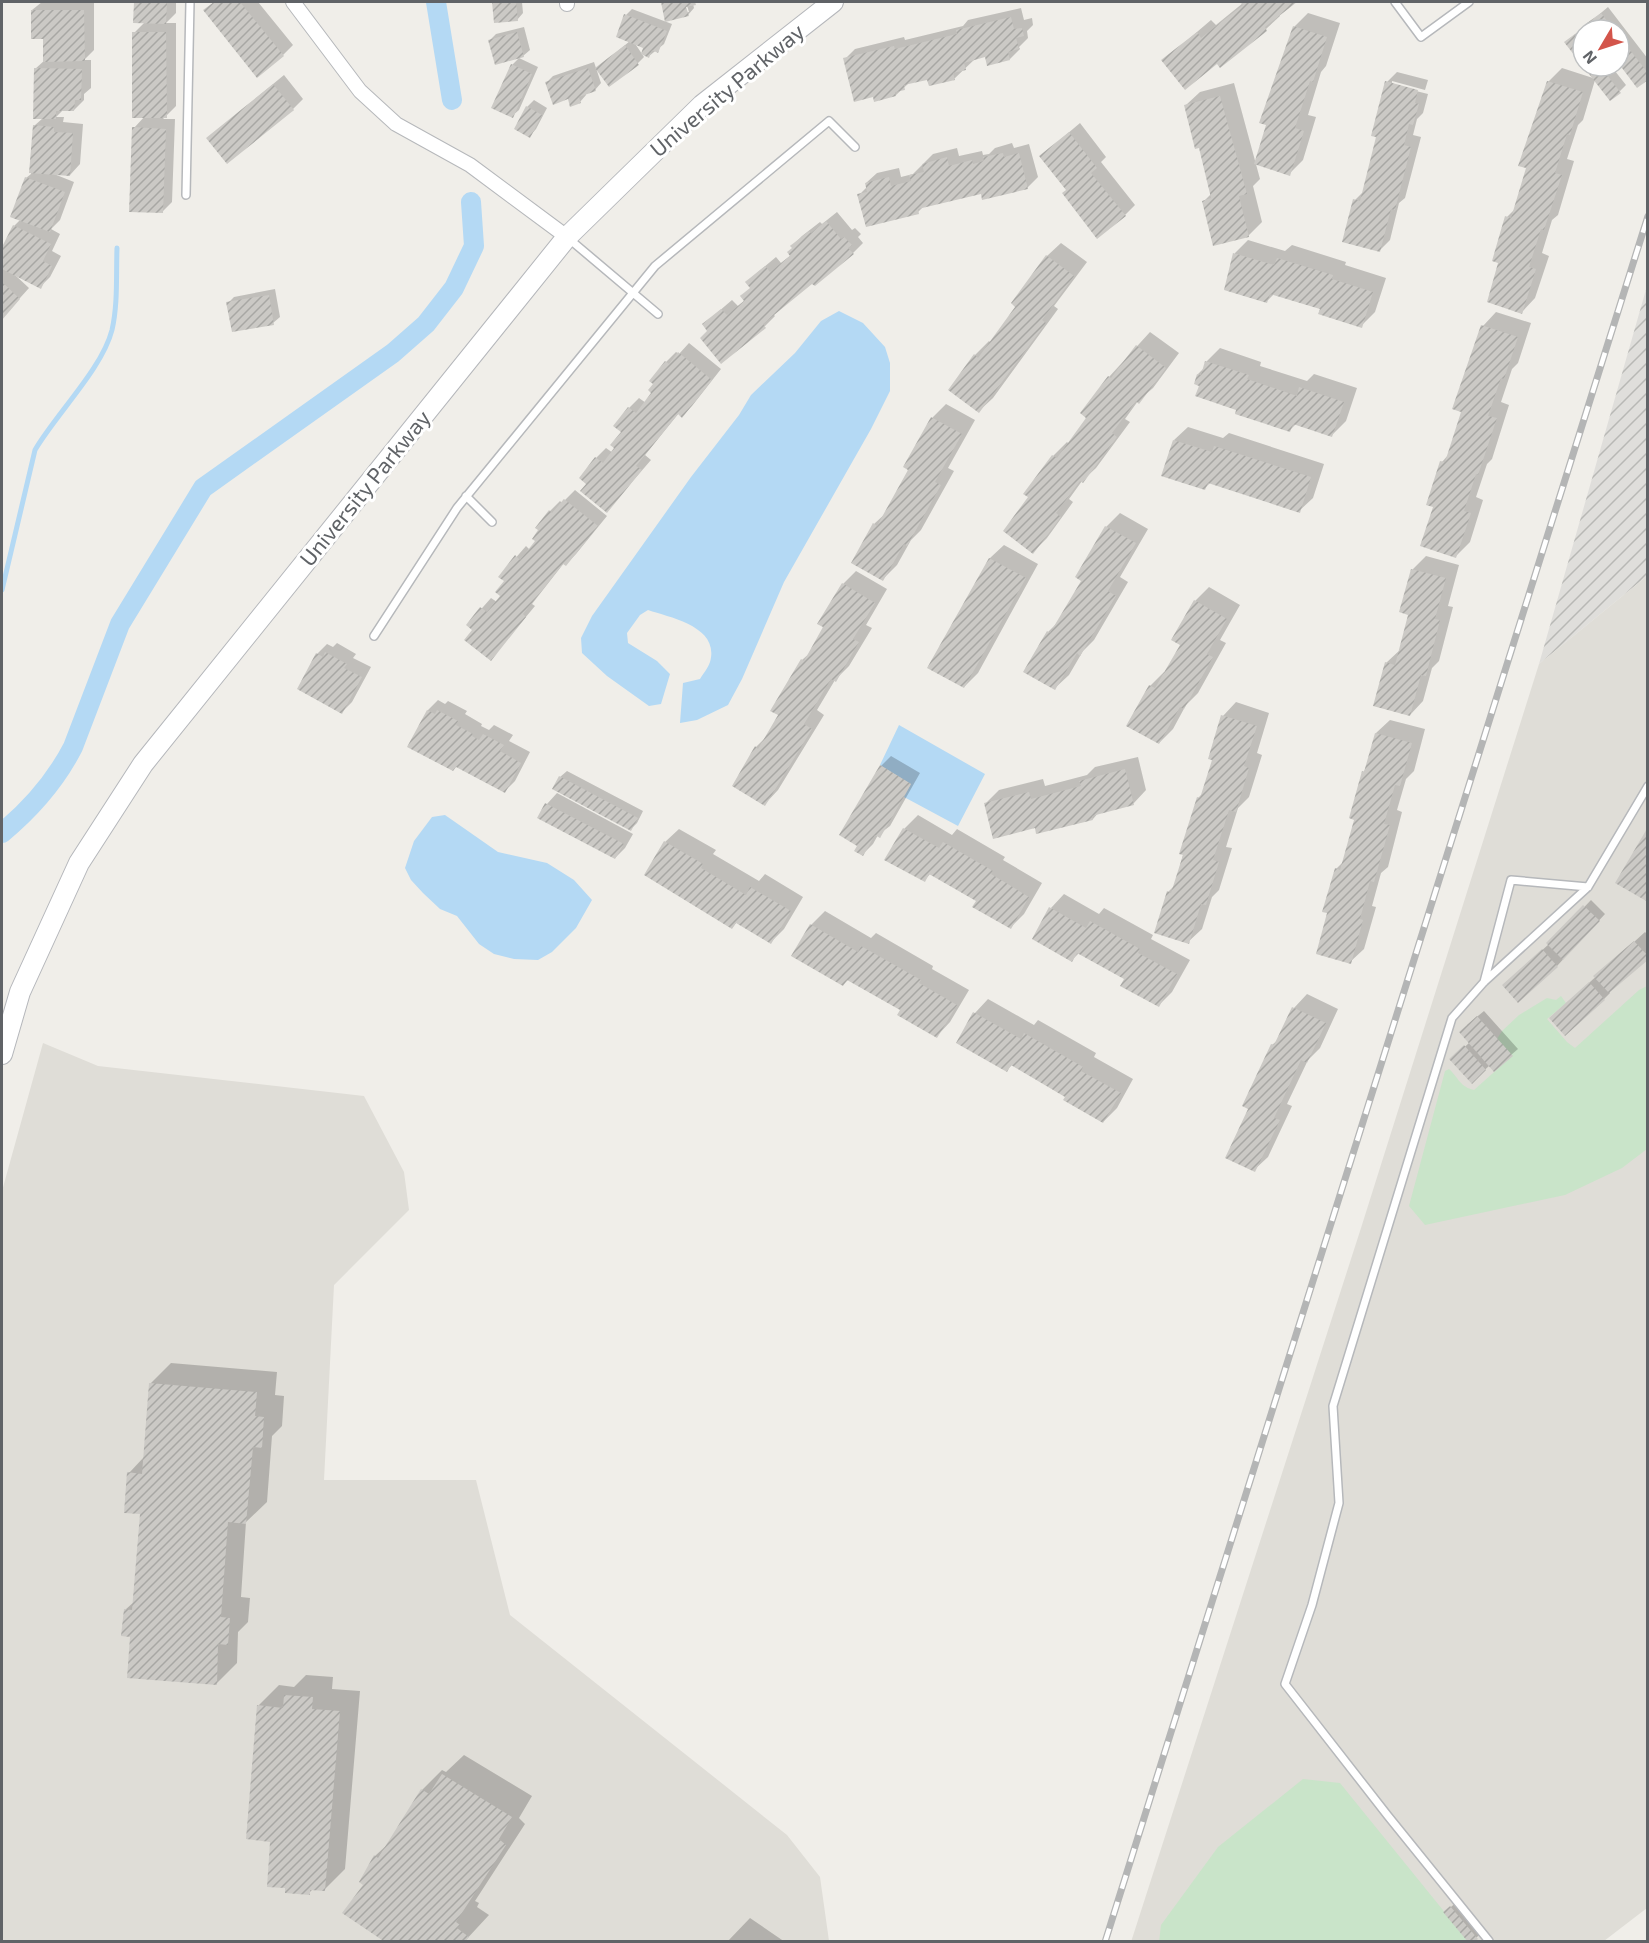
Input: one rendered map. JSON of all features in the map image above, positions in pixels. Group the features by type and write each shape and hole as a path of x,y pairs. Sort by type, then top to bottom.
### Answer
{"main road":[{"name":"University Parkway","path":"2,1054 20,992 79,864 143,764 567,237 702,105 833,2"}],"street":[{"path":"293,2 360,91 396,124 470,165 567,237"}],"lane":[{"path":"186,195 191,2"},
{"path":"1395,2 1421,37 1469,2"},
{"path":"374,636 466,496 655,266 829,122 855,147"},
{"path":"567,237 658,314"},
{"path":"466,496 492,522"},
{"path":"1489,1941 1285,1684 1312,1605 1339,1503 1333,1406 1452,1018 1484,982 1588,887 1647,786"},
{"path":"1484,982 1511,880 1588,887"}],"shaded area":[{"path":"1647,286 1647,576 1539,664"},
{"path":"1647,576 1647,1908 1604,1941 1131,1942 1361,1228 1539,664"},
{"path":"43,1043 98,1066 364,1096 404,1172 409,1210 334,1285 324,1480 476,1480 510,1615 787,1835 820,1877 829,1941 2,1942 2,1191"}],"green space":[{"path":"1647,986 1647,1149 1622,1168 1565,1195 1425,1225 1409,1206 1445,1071 1449,1069 1462,1084 1474,1090 1512,1056 1497,1039 1502,1031 1519,1015 1547,998 1556,1000 1561,996 1566,1003 1547,1019 1575,1048 1639,990"},
{"path":"1303,1779 1340,1783 1468,1941 1159,1942 1161,1925 1218,1847"}],"water":[{"path":"839,311 863,323 885,347 890,363 890,391 871,429 784,582 742,679 728,705 697,720 680,723 683,683 700,679 710,662 711,650 708,640 701,632 681,621 648,610 640,615 627,633 628,643 657,661 670,674 661,704 649,706 607,676 582,653 581,638 592,616 691,477 739,415 751,395 795,353 821,321"},
{"path":"899,725 985,774 958,826 904,797 911,784 880,765"},
{"path":"445,815 498,852 547,863 574,880 592,900 576,928 552,952 538,960 514,959 494,954 479,944 457,916 440,909 411,880 405,868 414,841 432,817"}],"building":[{"path":"134,2 167,2 166,24 133,23"},
{"path":"214,2 240,2 284,56 257,78 203,10"},
{"path":"492,2 516,2 518,21 494,23"},
{"path":"661,2 695,2 696,5 686,7 689,16 665,22"},
{"path":"1240,2 1297,2 1265,27 1267,31 1220,68 1217,64 1185,90 1161,60 1197,32 1201,38 1243,5"},
{"path":"31,10 84,10 85,61 43,62 43,39 31,39"},
{"path":"1601,13 1605,18 1594,18"},
{"path":"624,14 667,31 658,53 652,50 649,58 641,54 643,48 616,37"},
{"path":"1011,17 1014,29 1022,28 1024,36 1016,38 1019,49 1008,52 1010,60 987,66 985,57 964,63 966,70 953,73 955,80 929,86 927,80 904,85 905,90 895,92 896,96 874,102 873,97 854,102 843,58 894,46 895,49 957,34 956,30"},
{"path":"1293,26 1327,37 1295,128 1304,131 1290,176 1254,164 1266,125 1259,123"},
{"path":"132,32 166,32 167,118 132,118"},
{"path":"517,32 524,57 495,65 488,40"},
{"path":"1571,37 1571,51 1564,42"},
{"path":"625,45 639,65 609,87 595,68"},
{"path":"1631,51 1648,73 1648,80 1637,88 1630,78"},
{"path":"511,64 532,74 513,118 491,108"},
{"path":"34,68 82,69 81,100 75,100 74,111 56,111 56,119 33,119"},
{"path":"588,68 596,91 579,97 581,103 570,107 568,99 553,105 545,82"},
{"path":"1592,78 1609,78 1621,93 1610,101"},
{"path":"1385,81 1418,90 1415,103 1419,104 1413,125 1409,124 1404,145 1411,147 1395,210 1391,209 1380,252 1342,242 1353,199 1360,201 1376,137 1371,136"},
{"path":"1547,81 1583,92 1555,173 1562,175 1529,267 1536,269 1522,314 1487,302 1498,263 1492,261 1505,216 1511,218 1526,168 1518,166"},
{"path":"273,84 294,110 227,164 206,138"},
{"path":"1220,96 1247,194 1239,196 1249,237 1213,246 1202,201 1211,198 1199,148 1195,149 1184,105"},
{"path":"526,106 542,115 530,138 514,129"},
{"path":"33,125 54,127 54,132 73,133 70,176 29,173"},
{"path":"132,127 166,129 163,213 129,212"},
{"path":"1069,132 1097,168 1091,173 1126,216 1097,239 1062,193 1066,190 1039,156"},
{"path":"1003,153 1004,157 1019,153 1028,189 982,200 981,194 918,209 919,214 866,227 857,194 867,192 865,183 889,177 891,186 911,181 909,175 924,172 922,164 947,157 949,166 972,160 973,164 984,161 983,157"},
{"path":"25,177 65,192 50,232 10,217"},
{"path":"826,221 841,239 844,237 852,245 848,248 854,254 815,286 812,284 763,324 766,328 721,364 700,338 707,331 702,324 721,309 727,315 744,301 740,296 750,288 745,282 765,266 770,272 790,256 787,252 792,248 790,246"},
{"path":"13,225 51,244 43,261 52,266 41,289 2,269 2,247"},
{"path":"1233,253 1274,265 1277,258 1333,275 1332,279 1373,292 1362,328 1318,314 1320,309 1270,294 1267,303 1224,290"},
{"path":"1046,255 1074,276 1042,320 1046,323 979,413 948,390 974,354 978,358 1015,307 1011,303"},
{"path":"2,282 20,299 2,320"},
{"path":"269,295 274,325 232,332 226,302"},
{"path":"1481,325 1518,337 1504,379 1501,378 1488,416 1497,418 1464,511 1471,513 1456,558 1420,546 1433,507 1426,505 1440,461 1445,462 1461,412 1452,409"},
{"path":"1136,345 1166,368 1139,404 1136,401 1112,433 1117,437 1083,483 1080,481 1056,513 1061,517 1033,554 1003,531 1028,497 1023,494 1052,455 1057,458 1086,418 1080,413 1108,376 1111,378"},
{"path":"678,352 712,380 682,418 678,414 636,466 642,470 607,513 580,491 586,484 579,478 595,457 603,463 614,448 610,445 621,432 613,426 628,407 636,413 651,393 648,390 653,384 649,381 665,361 669,364"},
{"path":"1205,361 1249,375 1247,379 1297,396 1299,387 1344,402 1332,437 1293,424 1290,432 1235,414 1236,410 1195,396 1199,386 1194,384 1197,374 1201,375"},
{"path":"931,417 962,434 935,482 941,485 907,546 904,544 883,581 851,563 873,523 877,526 908,470 903,467"},
{"path":"1173,440 1212,452 1214,446 1311,477 1300,513 1208,483 1205,490 1161,476"},
{"path":"564,499 598,526 566,566 563,564 523,614 526,617 491,661 464,640 472,630 466,625 480,607 487,612 500,596 495,592 504,581 498,577 515,555 520,560 535,541 532,539 538,530 535,528 549,510 552,513"},
{"path":"1105,526 1136,543 1108,591 1116,596 1080,656 1077,653 1055,690 1023,672 1047,631 1050,633 1081,581 1075,577"},
{"path":"989,558 1026,578 964,688 927,668"},
{"path":"1411,569 1446,578 1435,619 1440,620 1426,676 1421,675 1410,716 1373,706 1385,662 1395,665 1408,615 1399,612"},
{"path":"842,583 875,603 853,639 859,642 836,682 831,679 804,724 812,729 765,806 732,786 755,746 758,749 778,715 770,711 801,659 804,661 823,627 817,624"},
{"path":"1194,600 1227,619 1207,654 1213,657 1184,709 1180,707 1159,744 1126,726 1149,685 1155,688 1180,645 1171,640"},
{"path":"325,652 347,664 344,668 362,677 342,714 297,689 316,653 323,657"},
{"path":"427,710 435,714 437,710 458,721 456,725 479,740 483,734 504,745 500,751 521,763 505,793 456,767 453,771 407,747"},
{"path":"1221,715 1257,726 1244,766 1249,768 1236,812 1229,810 1213,860 1219,862 1206,905 1201,904 1189,944 1154,933 1167,891 1171,893 1183,855 1179,854 1197,797 1200,798 1212,760 1208,759"},
{"path":"1375,733 1412,743 1400,786 1395,785 1384,824 1390,825 1374,882 1370,881 1360,919 1363,920 1351,964 1316,954 1327,913 1322,912 1335,868 1340,870 1354,820 1349,818"},
{"path":"880,765 911,784 880,838 875,835 863,856 854,851 857,846 839,835"},
{"path":"1125,769 1134,805 1092,816 1093,820 1036,834 1035,828 993,839 984,803 1029,792 1031,799 1081,786 1079,781"},
{"path":"559,776 638,818 631,831 552,789"},
{"path":"545,803 624,844 615,859 537,818"},
{"path":"1648,827 1648,902 1615,883"},
{"path":"903,828 939,848 943,842 993,871 991,874 1029,897 1011,929 972,907 976,901 929,874 925,882 884,860"},
{"path":"664,841 703,864 701,868 746,895 750,887 791,911 771,944 736,923 732,929 644,875"},
{"path":"1583,905 1600,921 1563,960 1546,943"},
{"path":"1049,907 1086,928 1090,921 1140,949 1138,953 1177,974 1159,1007 1120,986 1124,979 1077,953 1072,962 1032,939"},
{"path":"810,924 858,952 861,946 921,980 919,983 957,1005 937,1038 897,1015 900,1010 847,980 843,986 791,956"},
{"path":"1634,941 1648,956 1648,960 1609,993 1593,976"},
{"path":"1542,949 1558,967 1518,1003 1502,985"},
{"path":"1589,982 1605,1000 1565,1036 1549,1018"},
{"path":"1292,1007 1326,1023 1307,1063 1301,1060 1274,1118 1280,1120 1255,1172 1225,1158 1248,1109 1242,1106 1271,1044 1274,1045"},
{"path":"973,1012 1021,1039 1024,1033 1083,1067 1081,1071 1121,1093 1103,1123 1063,1100 1065,1097 1011,1065 1007,1072 956,1043"},
{"path":"1477,1016 1513,1056 1494,1072 1459,1032"},
{"path":"1464,1045 1486,1070 1472,1084 1449,1059"},
{"path":"149,1383 257,1392 255,1416 264,1417 262,1448 253,1447 246,1524 228,1522 221,1617 230,1618 228,1645 218,1644 217,1685 127,1678 130,1637 121,1636 124,1609 132,1610 140,1514 124,1513 127,1472 142,1474"},
{"path":"284,1695 313,1697 312,1709 340,1711 325,1891 310,1890 310,1895 285,1893 285,1888 267,1887 270,1842 246,1839 257,1705 283,1708"},
{"path":"442,1774 512,1817 499,1839 506,1845 456,1922 460,1925 457,1928 469,1937 465,1942 385,1942 342,1913 363,1885 359,1882 374,1855 378,1858 421,1789 429,1794"},
{"path":"1450,1906 1478,1939 1468,1942 1443,1912"}],"waterway":[{"path":"436,2 452,100"},
{"path":"2,833 42,794 66,760 120,624 203,488 393,353 426,324 454,288 474,246 471,202"},
{"path":"2,590 35,450 89,376 107,345 114,320 117,248"}],"railway":[{"path":"1105,1942 1648,216"}]}
